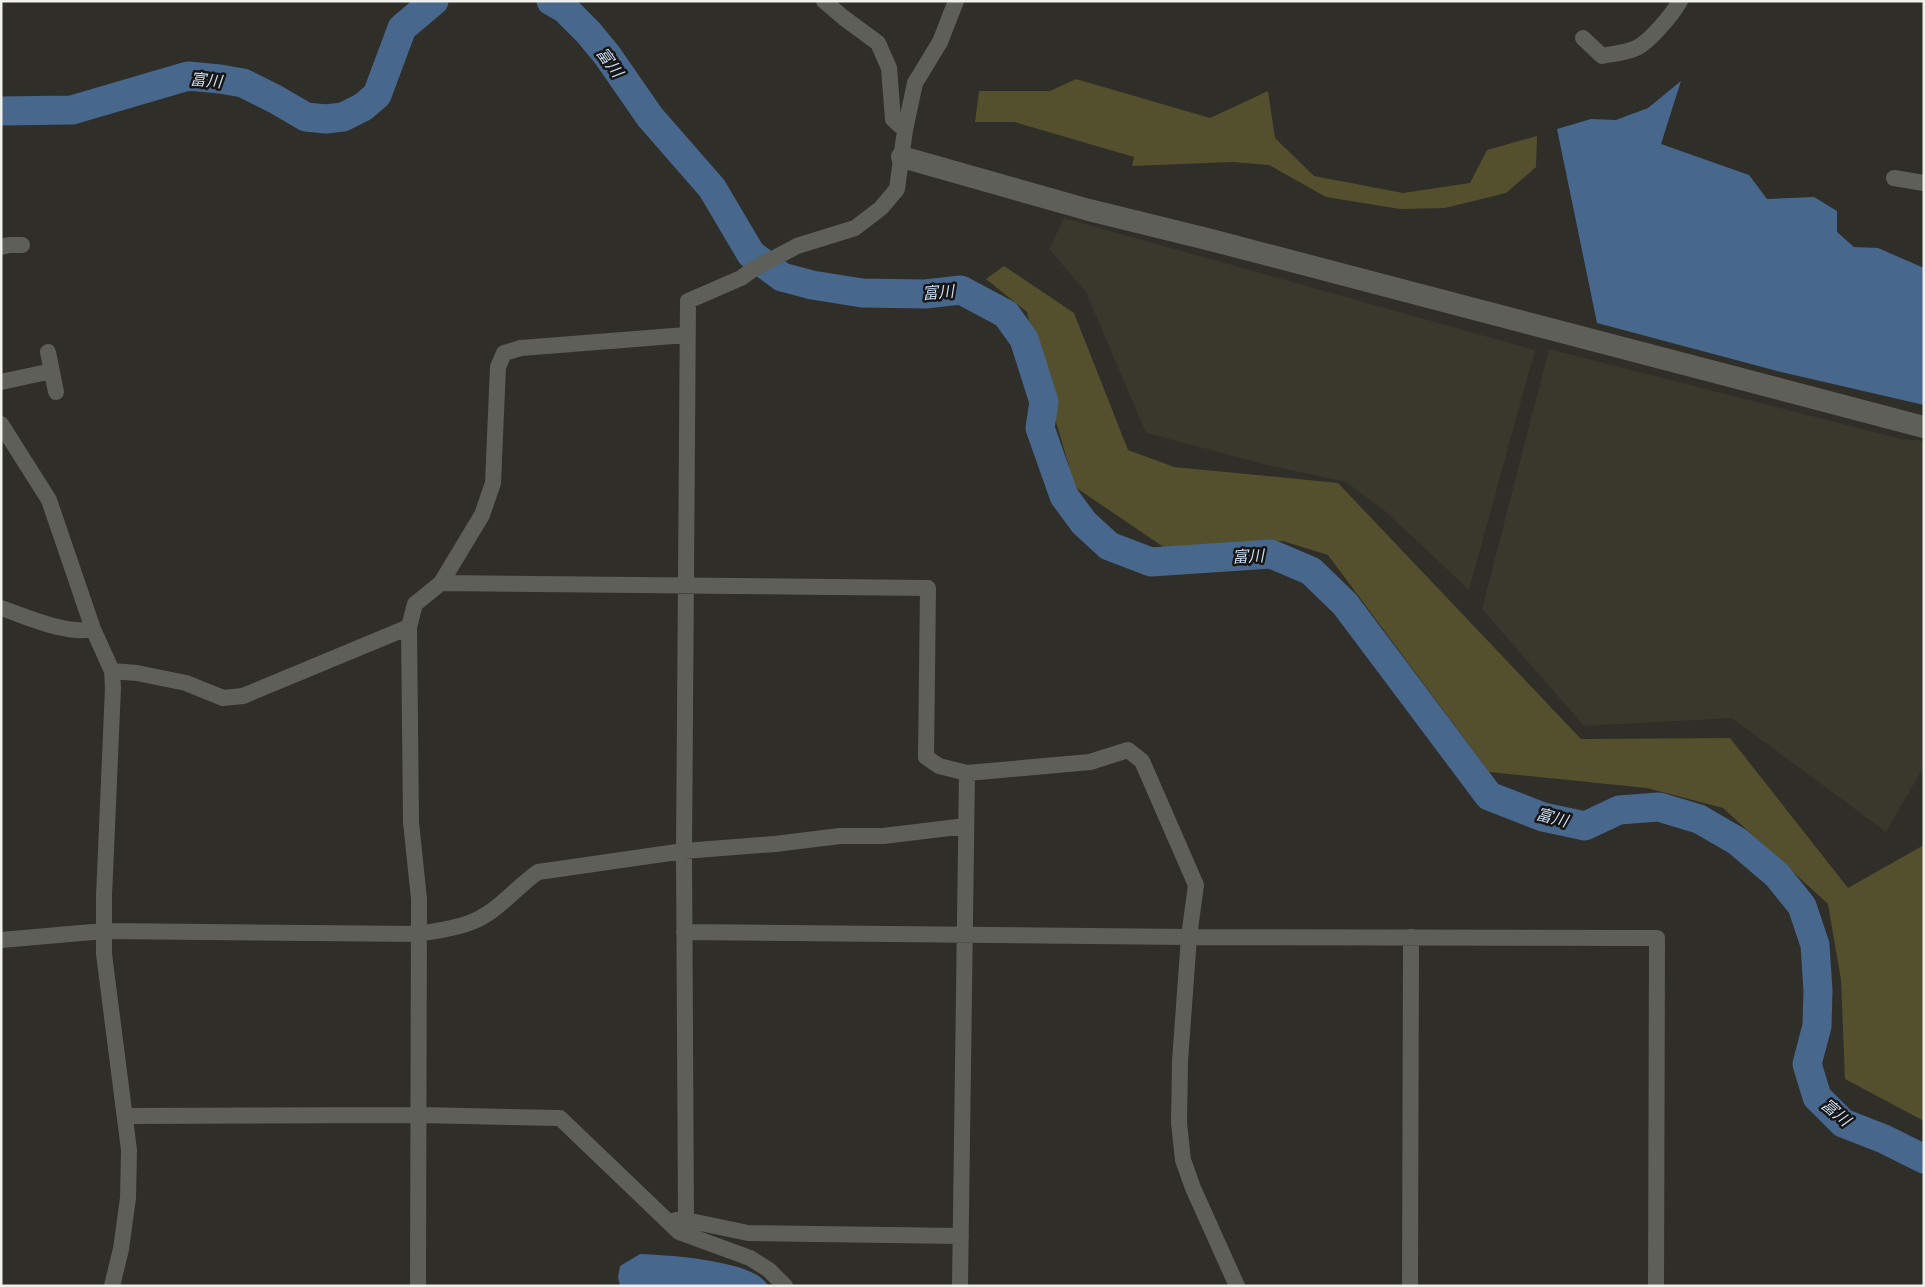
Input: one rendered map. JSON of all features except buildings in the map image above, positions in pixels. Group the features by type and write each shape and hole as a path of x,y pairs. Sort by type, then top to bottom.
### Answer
{"street":[{"path":"824,1 878,43 889,68 893,119 904,130"},
{"path":"686,1220 684,851 687,586 686,335 688,301 741,278 796,246 855,228 881,208 897,189 904,130 915,83 940,42 956,1"},
{"path":"1584,38 1602,56 1635,49 1652,35 1672,14 1680,1"},
{"path":"902,157 1089,210 1211,240 1924,427"},
{"path":"1894,178 1924,183"},
{"path":"1,247 9,244 22,245"},
{"path":"418,1286 419,899 411,822 409,627 415,604 441,583 482,515 493,483 498,367 504,353 521,348 686,335"},
{"path":"48,352 56,392"},
{"path":"1,382 52,371"},
{"path":"1,424 48,500 93,629 112,671 104,954 129,1150 128,1198 121,1249 112,1286"},
{"path":"441,583 928,588 926,757 939,766 967,773 1090,762 1128,750 1142,761 1196,885 1189,937 1180,1061 1179,1123 1183,1160 1193,1188 1237,1286"},
{"path":"1,608 68,630 85,631 93,629"},
{"path":"112,671 137,673 186,683 223,698 242,696 409,627"},
{"path":"960,1286 967,773"},
{"path":"1,940 104,931 419,934 470,923 496,908 523,882 538,872 684,851 775,844 840,836 883,836 966,826"},
{"path":"684,932 1189,937 1657,938 1656,1286"},
{"path":"1410,1286 1411,938"},
{"path":"125,1116 560,1118 679,1232 750,1258 769,1270 785,1286"},
{"path":"669,1221 686,1220 748,1233 961,1236"}],"shaded area":[{"path":"1076,79 1210,118 1268,91 1275,138 1314,176 1403,193 1470,183 1487,150 1537,136 1536,167 1506,193 1445,208 1400,209 1326,197 1269,165 1233,162 1132,166 1134,157 1014,122 975,122 979,91 1050,91"},
{"path":"1064,218 1535,350 1469,590 1386,512 1346,482 1267,465 1146,433 1086,292 1049,249"},
{"path":"1004,266 1074,313 1128,450 1174,467 1338,483 1581,739 1730,738 1848,888 1924,845 1924,1121 1845,1079 1841,980 1828,904 1723,808 1647,788 1489,772 1328,555 1283,541 1165,548 1075,487 1036,353 1027,312 986,279"},
{"path":"1549,349 1902,439 1924,441 1924,766 1886,832 1732,718 1584,726 1482,609"}],"water":[{"path":"1681,81 1661,144 1749,175 1767,199 1814,197 1837,211 1837,232 1854,247 1878,248 1924,268 1924,405 1781,372 1597,323 1557,129 1591,119 1616,120 1648,108"},
{"path":"640,1254 684,1257 717,1262 757,1275 769,1286 620,1286 618,1277 620,1266"}],"waterway":[{"name":"富川","path":"1,111 72,110 188,76 243,83 306,117 326,119 343,117 363,107 377,95 402,28 434,1"},
{"name":"富川","path":"551,1 565,9 607,55 650,117 712,188 751,254 782,277 812,285 862,293 925,294 961,290 1006,314 1024,339 1044,402 1040,428 1064,496 1084,523 1109,546 1151,562 1271,554 1311,571 1345,604 1489,796 1543,817 1585,826 1619,810 1659,807 1699,819 1737,841 1777,875 1802,906 1815,945 1818,991 1817,1026 1807,1064 1817,1097 1843,1123 1884,1139 1924,1159"}]}
